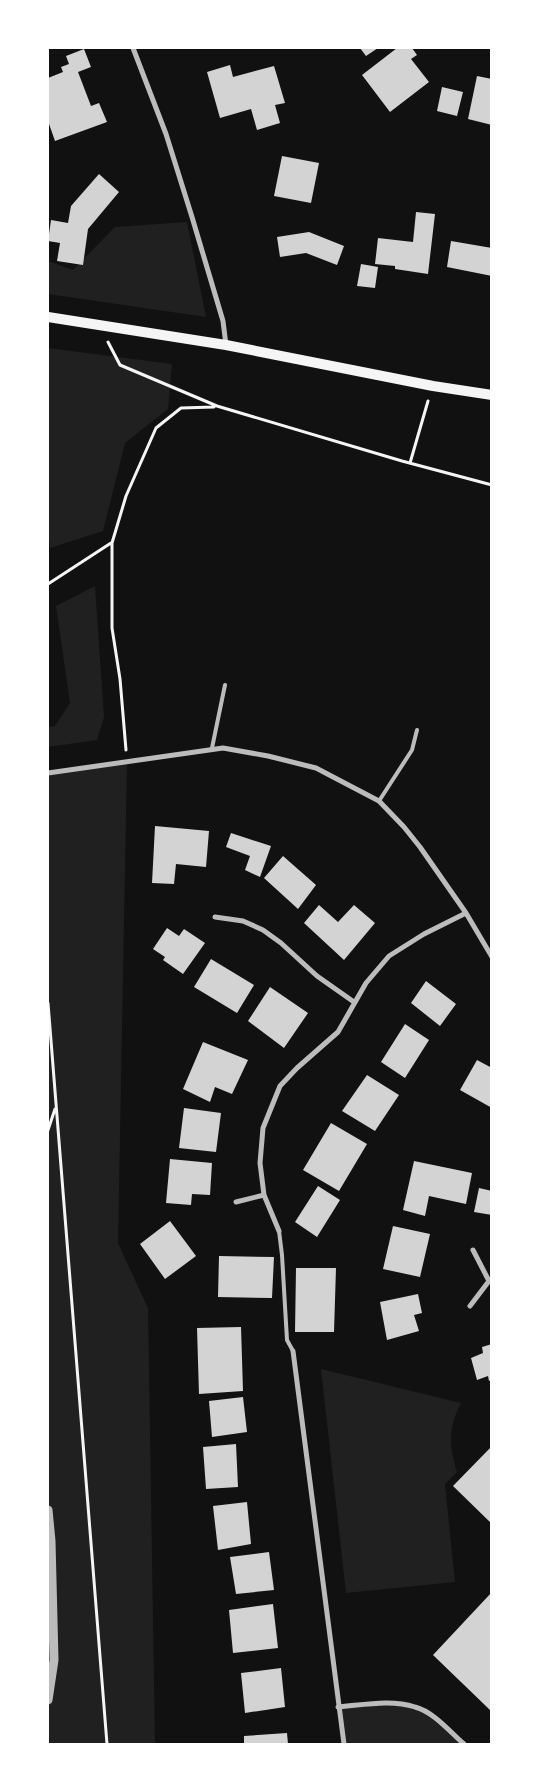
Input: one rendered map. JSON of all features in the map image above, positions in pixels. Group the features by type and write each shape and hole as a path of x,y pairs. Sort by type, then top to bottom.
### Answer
{"main road":[{"path":"48,317 226,345 433,386 492,395"}],"street":[{"path":"133,48 166,134 192,217 223,321 226,345"},
{"path":"48,773 212,748 223,748 268,756 316,768 379,801 420,847 466,913 492,957"},
{"path":"279,1231 264,1194 260,1163 263,1128 280,1086 297,1068 338,1032 366,983 389,956 424,934 466,913"},
{"path":"215,917 243,921 263,930 281,943 317,976 354,1002"},
{"path":"236,1202 264,1194"},
{"path":"470,1306 490,1281 473,1250"},
{"path":"293,1351 344,1744"},
{"path":"48,1510 51,1541 54,1660 48,1700"},
{"path":"338,1707 392,1703 416,1707 431,1715 464,1744"}],"lane":[{"path":"212,748 225,685"},
{"path":"379,801 412,750 417,730"},
{"path":"279,1231 282,1254 286,1340 293,1351"}],"path":[{"path":"98,324 120,365 217,406 492,485"},
{"path":"410,463 433,386"},
{"path":"127,760 120,679 112,628 112,543 126,496 156,428 181,408 217,406"},
{"path":"48,584 112,543"},
{"path":"48,1003 107,1744"},
{"path":"48,1130 55,1107"}],"shaded area":[{"path":"187,222 206,317 48,294 48,261 73,270 115,227"},
{"path":"48,348 172,364 168,409 125,443 103,531 50,548 48,529"},
{"path":"95,586 104,717 97,740 48,747 48,727 55,726 70,703 56,606"},
{"path":"127,760 118,1243 148,1308 155,1744 48,1744 48,1700 54,1660 48,1510 48,773"},
{"path":"321,1369 461,1403 454,1421 451,1437 452,1454 457,1472 445,1484 455,1582 346,1593"},
{"path":"392,1703 416,1707 431,1715 464,1744 344,1744 338,1707"}],"building":[{"path":"360,48 378,48 366,56"},
{"path":"397,48 412,48 417,55 411,59 429,82 390,112 362,75"},
{"path":"84,49 91,67 78,72 91,106 99,103 107,122 55,141 48,121 48,78 63,72 61,67 69,64 66,56"},
{"path":"230,65 233,77 274,66 285,103 275,105 280,123 257,130 251,109 220,118 207,72"},
{"path":"477,76 492,79 492,125 468,119"},
{"path":"442,87 463,92 457,116 437,111"},
{"path":"282,156 319,163 311,203 274,196"},
{"path":"99,174 119,192 88,229 83,265 57,261 60,243 48,241 51,220 68,223 71,206"},
{"path":"416,212 435,214 428,274 395,269 395,266 375,264 378,238 413,242"},
{"path":"309,232 344,246 337,265 306,253 280,257 277,237"},
{"path":"451,241 492,248 492,276 447,267"},
{"path":"361,264 378,267 375,288 357,286"},
{"path":"155,826 209,831 206,867 176,864 174,884 152,883"},
{"path":"231,833 271,846 260,877 245,870 250,856 226,847"},
{"path":"283,856 316,885 298,909 264,878"},
{"path":"319,905 338,922 354,905 375,923 344,960 304,923"},
{"path":"167,928 179,936 184,929 205,943 183,974 163,960 165,957 153,949"},
{"path":"211,959 254,985 237,1013 194,987"},
{"path":"426,981 456,1004 440,1026 411,1003"},
{"path":"270,987 308,1013 284,1048 248,1021"},
{"path":"405,1024 429,1040 405,1078 381,1062"},
{"path":"203,1042 248,1060 232,1094 215,1087 210,1102 183,1089"},
{"path":"477,1060 492,1068 492,1108 460,1090"},
{"path":"367,1075 399,1095 375,1131 342,1111"},
{"path":"184,1108 221,1113 216,1152 179,1148"},
{"path":"331,1123 367,1144 339,1191 303,1170"},
{"path":"170,1159 212,1163 210,1195 192,1194 191,1205 166,1203"},
{"path":"414,1161 472,1173 466,1204 429,1196 425,1216 403,1210"},
{"path":"318,1186 340,1200 317,1237 295,1222"},
{"path":"479,1188 492,1191 492,1215 474,1212"},
{"path":"170,1221 196,1256 165,1279 140,1244"},
{"path":"393,1226 430,1234 420,1277 383,1269"},
{"path":"219,1256 274,1257 272,1298 218,1297"},
{"path":"296,1268 336,1268 334,1332 295,1332"},
{"path":"418,1294 422,1313 414,1315 419,1331 387,1340 380,1302"},
{"path":"241,1327 243,1391 199,1394 197,1328"},
{"path":"492,1344 492,1380 489,1381 488,1376 477,1380 471,1358 483,1353 482,1347"},
{"path":"243,1397 247,1432 212,1437 209,1401"},
{"path":"236,1444 238,1487 206,1489 203,1447"},
{"path":"492,1446 492,1524 453,1486"},
{"path":"247,1502 251,1544 218,1550 213,1506"},
{"path":"269,1552 274,1590 236,1594 230,1557"},
{"path":"492,1592 492,1709 490,1710 433,1655"},
{"path":"273,1604 278,1648 233,1653 229,1610"},
{"path":"281,1668 285,1707 245,1713 241,1673"},
{"path":"287,1733 288,1744 244,1744 244,1736"}]}
